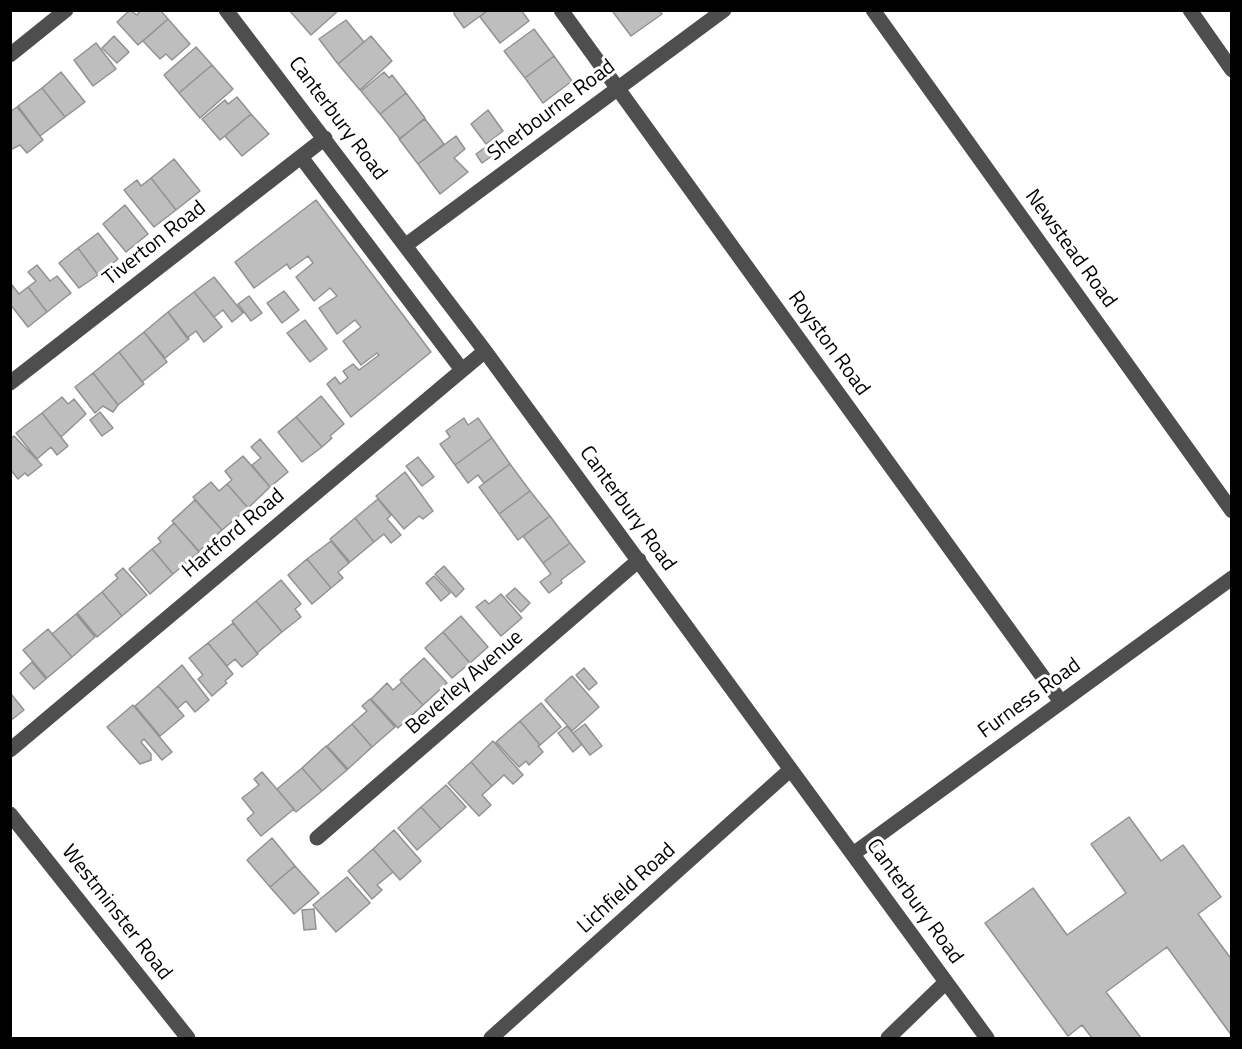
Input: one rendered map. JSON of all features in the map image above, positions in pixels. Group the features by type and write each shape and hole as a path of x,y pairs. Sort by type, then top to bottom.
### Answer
{"street":[{"path":"10,55 66,10"},
{"name":"Canterbury Road","path":"226,10 485,351 987,1038"},
{"name":"Royston Road","path":"561,10 1061,702"},
{"name":"Sherbourne Road","path":"406,245 724,10"},
{"name":"Newstead Road","path":"873,10 1232,511"},
{"path":"1190,10 1232,70"},
{"name":"Tiverton Road","path":"10,383 325,138"},
{"path":"301,157 462,370"},
{"name":"Hartford Road","path":"10,750 485,351"},
{"name":"Beverley Avenue","path":"317,838 639,560"},
{"name":"Furness Road","path":"853,854 1232,578"},
{"name":"Lichfield Road","path":"491,1038 790,770"},
{"name":"Westminster Road","path":"10,814 188,1038"},
{"path":"888,1038 946,982"}],"building":[{"path":"130,10 137,15 141,10 160,10 168,19 138,45 117,22"},
{"path":"289,10 339,10 311,35"},
{"path":"455,10 488,10 464,28 454,14"},
{"path":"488,10 521,10 529,21 500,43 480,17"},
{"path":"615,10 659,10 662,14 631,36 613,12"},
{"path":"168,19 190,44 172,60 166,54 160,59 143,41"},
{"path":"346,20 364,42 338,64 319,39"},
{"path":"534,29 554,56 525,78 504,51"},
{"path":"114,36 129,52 117,63 102,48"},
{"path":"371,36 392,61 360,90 338,64"},
{"path":"96,43 116,69 93,86 74,60"},
{"path":"196,47 212,65 179,93 164,75"},
{"path":"554,56 572,81 543,103 525,78"},
{"path":"212,65 233,89 200,118 179,93"},
{"path":"61,72 85,102 65,117 42,88"},
{"path":"384,72 389,78 392,75 406,93 380,114 361,91"},
{"path":"42,88 65,117 40,136 18,106"},
{"path":"406,93 425,118 400,139 380,114"},
{"path":"237,97 251,114 220,140 202,119 225,100 228,104"},
{"path":"17,107 43,140 27,153 20,145 10,150 10,112"},
{"path":"488,110 503,131 486,144 471,124"},
{"path":"251,114 269,134 242,156 225,136"},
{"path":"425,119 444,144 418,164 399,139"},
{"path":"456,136 465,149 454,158 468,172 440,194 418,164"},
{"path":"486,147 492,156 482,163 476,154"},
{"path":"174,159 200,191 176,210 151,178"},
{"path":"151,178 176,210 154,227 124,190 137,180 141,186"},
{"path":"316,200 431,352 351,417 327,384 335,377 340,384 348,378 343,371 353,364 359,370 379,355 377,353 361,365 343,341 361,327 355,320 337,334 319,308 337,296 330,288 314,301 296,277 313,263 308,256 290,269 287,264 254,288 235,262"},
{"path":"125,205 148,234 126,252 103,224"},
{"path":"98,233 118,259 98,275 78,248"},
{"path":"78,248 98,275 79,288 59,263"},
{"path":"37,265 50,281 57,276 71,293 47,312 28,287 36,281 28,272"},
{"path":"214,277 243,313 232,322 223,310 214,317 194,292"},
{"path":"12,285 19,294 28,287 47,312 28,327 10,304"},
{"path":"284,291 299,310 282,323 267,303"},
{"path":"194,292 222,327 204,342 196,331 187,338 168,312"},
{"path":"249,296 262,313 251,321 238,304"},
{"path":"168,312 189,339 165,358 144,332"},
{"path":"305,320 327,349 310,362 287,333"},
{"path":"144,332 167,362 142,382 119,352"},
{"path":"119,352 144,384 118,405 93,373"},
{"path":"93,373 118,405 113,412 103,406 95,413 75,387"},
{"path":"321,396 344,424 330,436 332,438 322,447 296,417"},
{"path":"62,397 68,404 74,399 86,414 61,437 42,413"},
{"path":"100,412 113,428 102,436 90,420"},
{"path":"42,413 68,446 57,455 51,447 37,459 16,433"},
{"path":"296,417 322,447 302,462 278,432"},
{"path":"464,418 468,425 478,418 492,438 455,465 440,444 450,437 446,431"},
{"path":"14,436 42,465 28,476 25,473 18,479 10,469 10,439"},
{"path":"492,438 510,464 484,483 478,475 468,483 455,465"},
{"path":"260,439 288,472 270,487 252,465 261,458 251,447"},
{"path":"243,456 270,487 248,508 227,484 232,480 225,471"},
{"path":"418,457 434,477 422,486 406,466"},
{"path":"510,464 530,491 499,514 479,487"},
{"path":"405,472 433,511 423,519 419,516 404,529 376,496"},
{"path":"211,482 219,491 227,484 248,508 222,530 193,497"},
{"path":"530,491 550,516 518,540 499,514"},
{"path":"378,499 391,515 387,519 401,535 391,543 384,534 374,542 355,518"},
{"path":"195,500 222,530 199,551 172,521"},
{"path":"550,516 570,543 543,563 523,536"},
{"path":"355,518 374,542 350,562 330,539"},
{"path":"174,523 199,552 173,574 152,549 161,542 158,538"},
{"path":"331,541 349,563 338,572 343,578 331,588 307,559"},
{"path":"570,543 585,562 561,580 562,583 549,593 540,582 551,574 543,563"},
{"path":"152,549 173,574 150,594 129,569"},
{"path":"307,559 331,588 312,604 288,575"},
{"path":"444,566 464,589 456,597 435,574"},
{"path":"123,568 147,595 122,616 102,592 118,578 115,575"},
{"path":"434,576 450,593 441,601 426,583"},
{"path":"281,580 301,604 295,609 301,617 282,632 256,601"},
{"path":"515,588 530,603 521,612 506,596"},
{"path":"102,592 122,616 97,637 77,613"},
{"path":"501,594 522,618 501,636 476,607 485,600 489,604"},
{"path":"256,601 282,632 257,653 232,621"},
{"path":"76,614 95,637 72,657 52,634"},
{"path":"461,616 488,647 470,663 443,632"},
{"path":"233,623 258,654 242,667 235,659 227,666 208,643"},
{"path":"48,629 72,657 47,678 23,650"},
{"path":"443,632 470,663 452,678 425,648"},
{"path":"208,643 233,674 225,681 227,683 212,696 198,679 203,675 189,658"},
{"path":"424,658 447,683 423,705 400,680"},
{"path":"32,662 46,679 34,689 20,673"},
{"path":"182,665 209,700 195,712 186,701 178,708 158,686"},
{"path":"584,668 597,683 589,690 576,675"},
{"path":"572,676 599,707 572,731 545,700"},
{"path":"402,682 423,705 398,728 371,699 387,683 393,690"},
{"path":"158,686 184,716 160,736 135,706"},
{"path":"10,695 24,710 10,721"},
{"path":"370,699 395,727 372,747 352,724 367,711 362,706"},
{"path":"541,703 561,727 540,745 520,721"},
{"path":"133,705 172,752 162,760 144,739 141,742 151,754 151,760 140,764 107,727"},
{"path":"520,721 543,752 529,765 526,761 519,767 496,742"},
{"path":"352,724 372,747 348,769 327,746"},
{"path":"585,724 602,746 590,755 573,733"},
{"path":"567,726 582,744 573,752 558,733"},
{"path":"493,741 523,775 513,784 504,775 492,786 471,762"},
{"path":"326,746 347,770 322,791 302,768"},
{"path":"471,762 492,786 482,795 491,805 479,816 448,783"},
{"path":"302,768 322,791 296,812 277,789"},
{"path":"262,772 294,809 261,836 247,819 254,813 242,798 259,785 254,779"},
{"path":"446,785 466,807 441,829 421,807"},
{"path":"421,807 441,829 417,850 398,828"},
{"path":"1129,817 1161,861 1183,845 1221,897 1198,914 1232,960 1232,1036 1167,947 1106,992 1141,1038 1092,1038 1082,1025 1068,1036 985,923 1033,888 1067,935 1126,893 1091,844"},
{"path":"394,830 421,861 400,880 373,849"},
{"path":"272,838 295,866 270,887 247,860"},
{"path":"373,849 393,872 377,885 382,890 372,899 348,871"},
{"path":"295,866 319,893 294,914 270,887"},
{"path":"347,877 370,903 336,932 313,905"},
{"path":"314,909 316,929 304,930 302,910"}]}
